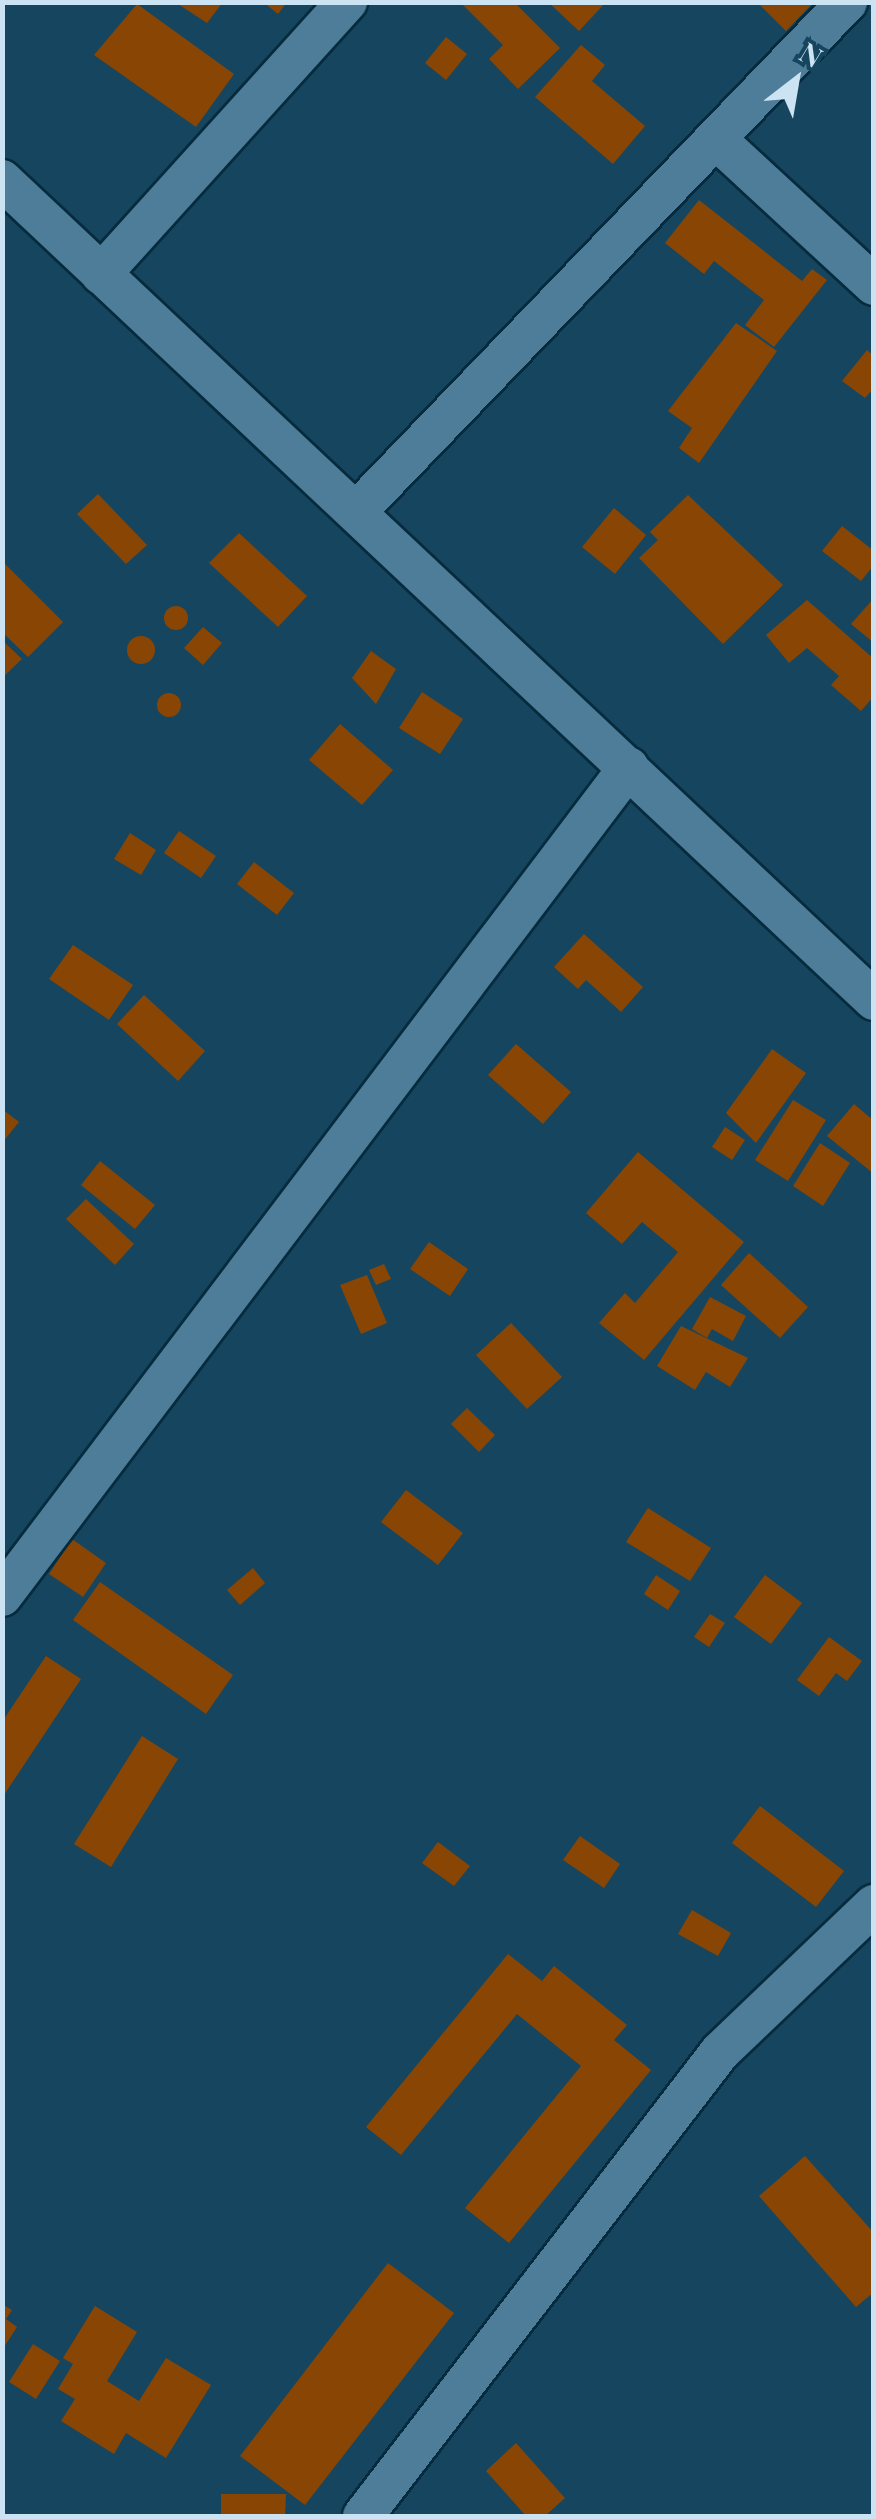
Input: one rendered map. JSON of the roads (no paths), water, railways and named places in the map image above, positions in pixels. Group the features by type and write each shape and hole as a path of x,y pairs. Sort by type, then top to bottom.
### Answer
{"street":[{"path":"101,274 347,2"},
{"path":"356,512 719,142 847,2"},
{"path":"719,142 874,285"},
{"path":"2,180 874,1000"},
{"path":"2,1596 629,766"},
{"path":"363,2516 720,2052 874,1906"}]}
